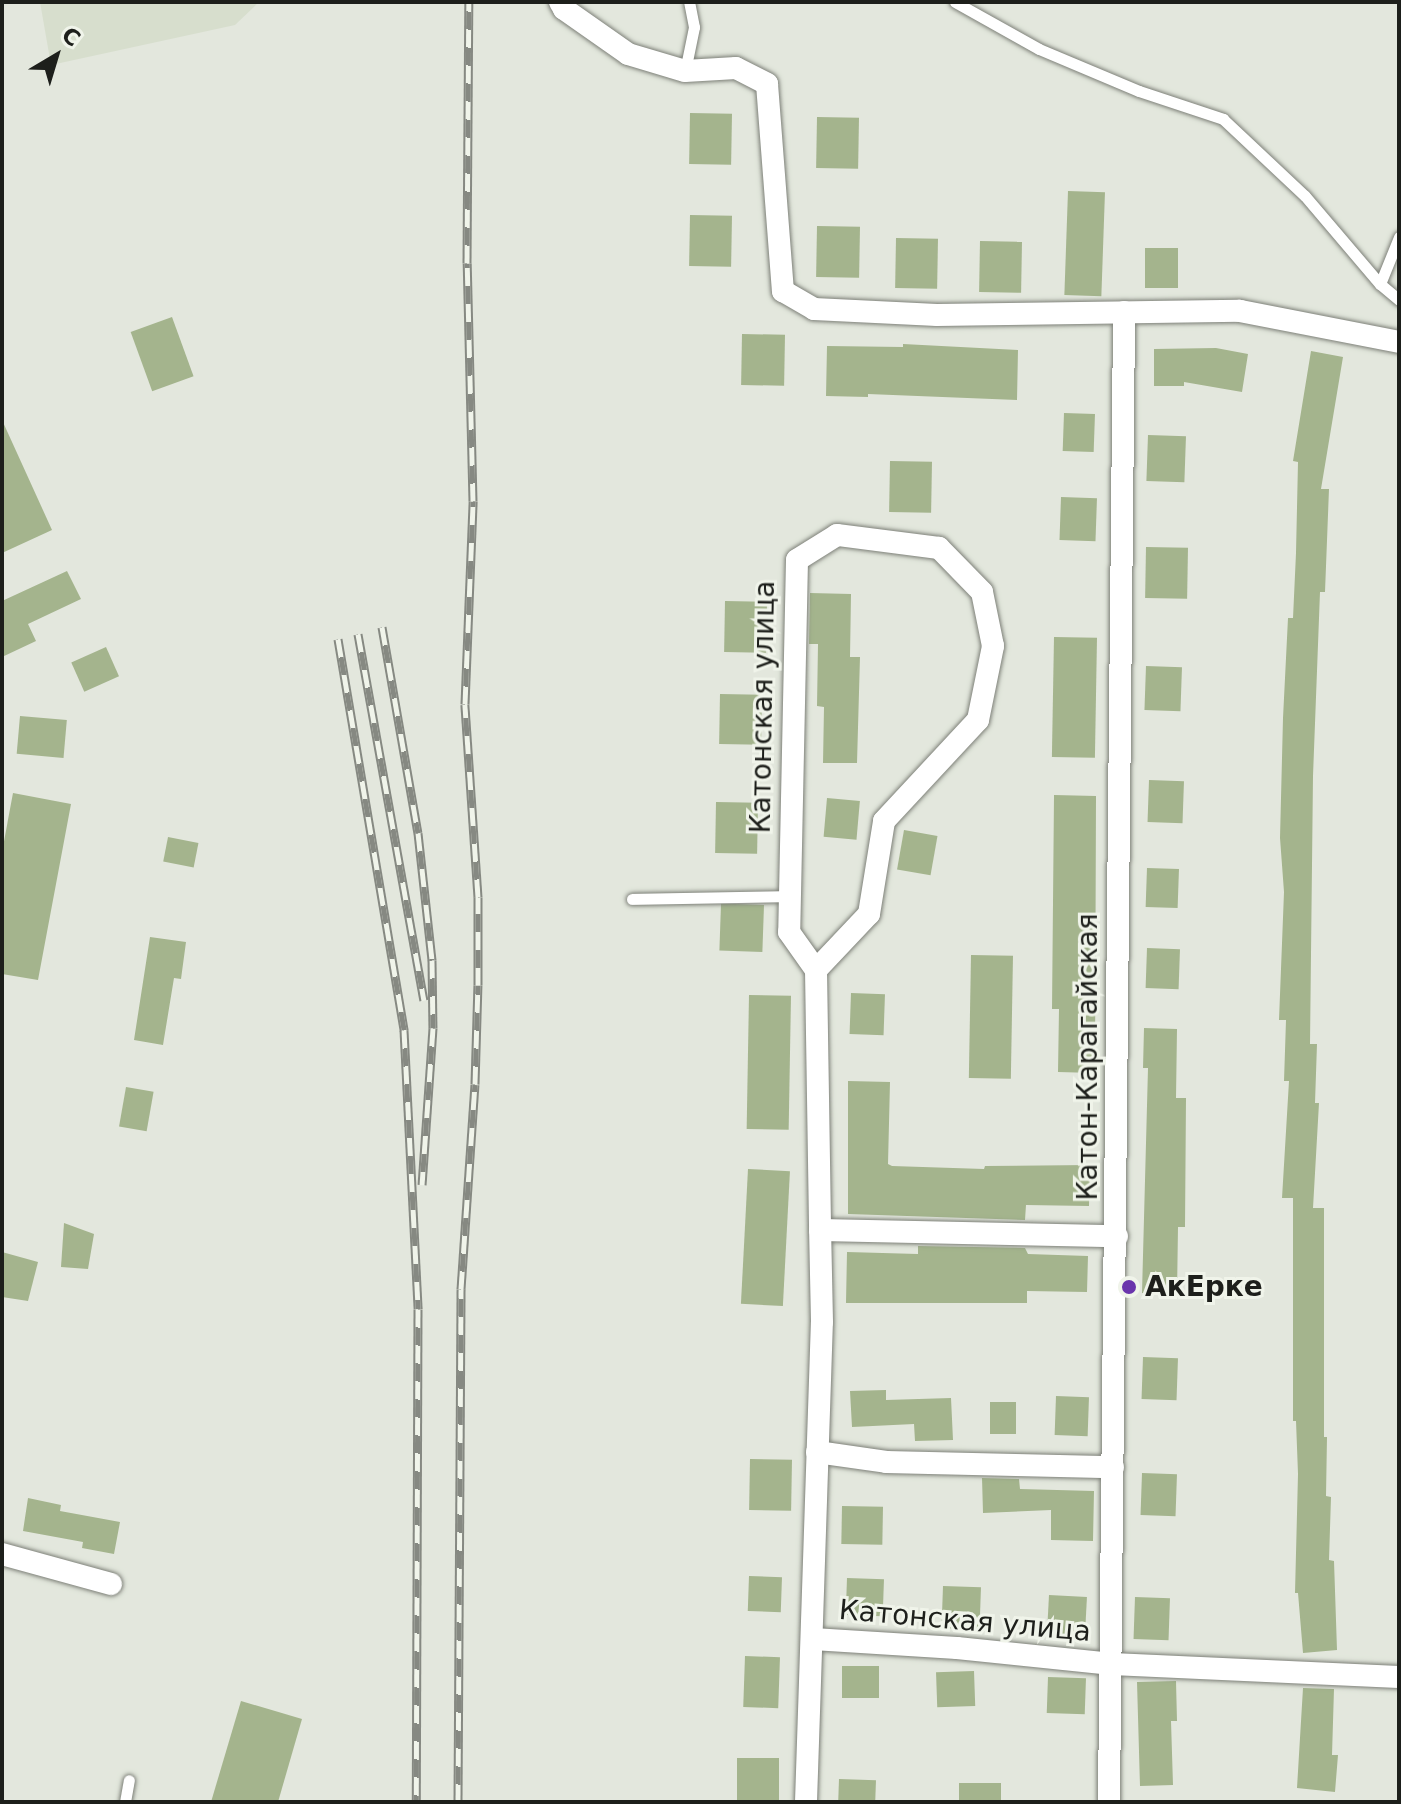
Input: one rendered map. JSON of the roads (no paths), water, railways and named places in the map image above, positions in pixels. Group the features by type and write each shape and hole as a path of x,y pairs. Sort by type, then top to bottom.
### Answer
{"street":[{"path":"560,2 564,9 628,54 685,71 736,68 767,84 783,291 814,309 937,315 1240,311 1399,342"},
{"name":"Катон-Карагайская","path":"1109,1802 1124,312"},
{"name":"Катонская улица","path":"806,1802 822,1322 816,970 789,932 797,560 837,535 939,548 982,592 993,646 978,720 884,821 869,914 816,970"},
{"path":"820,1230 1117,1236"},
{"path":"817,1452 886,1462 1113,1467"},
{"path":"2,1554 111,1584"},
{"name":"Катонская улица","path":"813,1639 957,1648 1112,1664 1399,1677"}],"lane":[{"path":"685,71 694,27 689,2"},
{"path":"955,2 1039,49 1139,91 1223,119 1305,196 1380,284 1399,300"},
{"path":"1380,284 1399,237"},
{"path":"632,899 789,896"},
{"path":"125,1802 129,1780"}],"railway":[{"path":"458,1802 461,1289 475,1084 478,985 478,897 465,704 473,501 467,263 469,2"},
{"path":"382,627 418,833 432,960 433,1028 422,1185"},
{"path":"358,634 424,1000"},
{"path":"338,639 404,1030 418,1309 416,1802"}],"place":[{"name":"АкЕрке","path":"1129,1287"}]}
